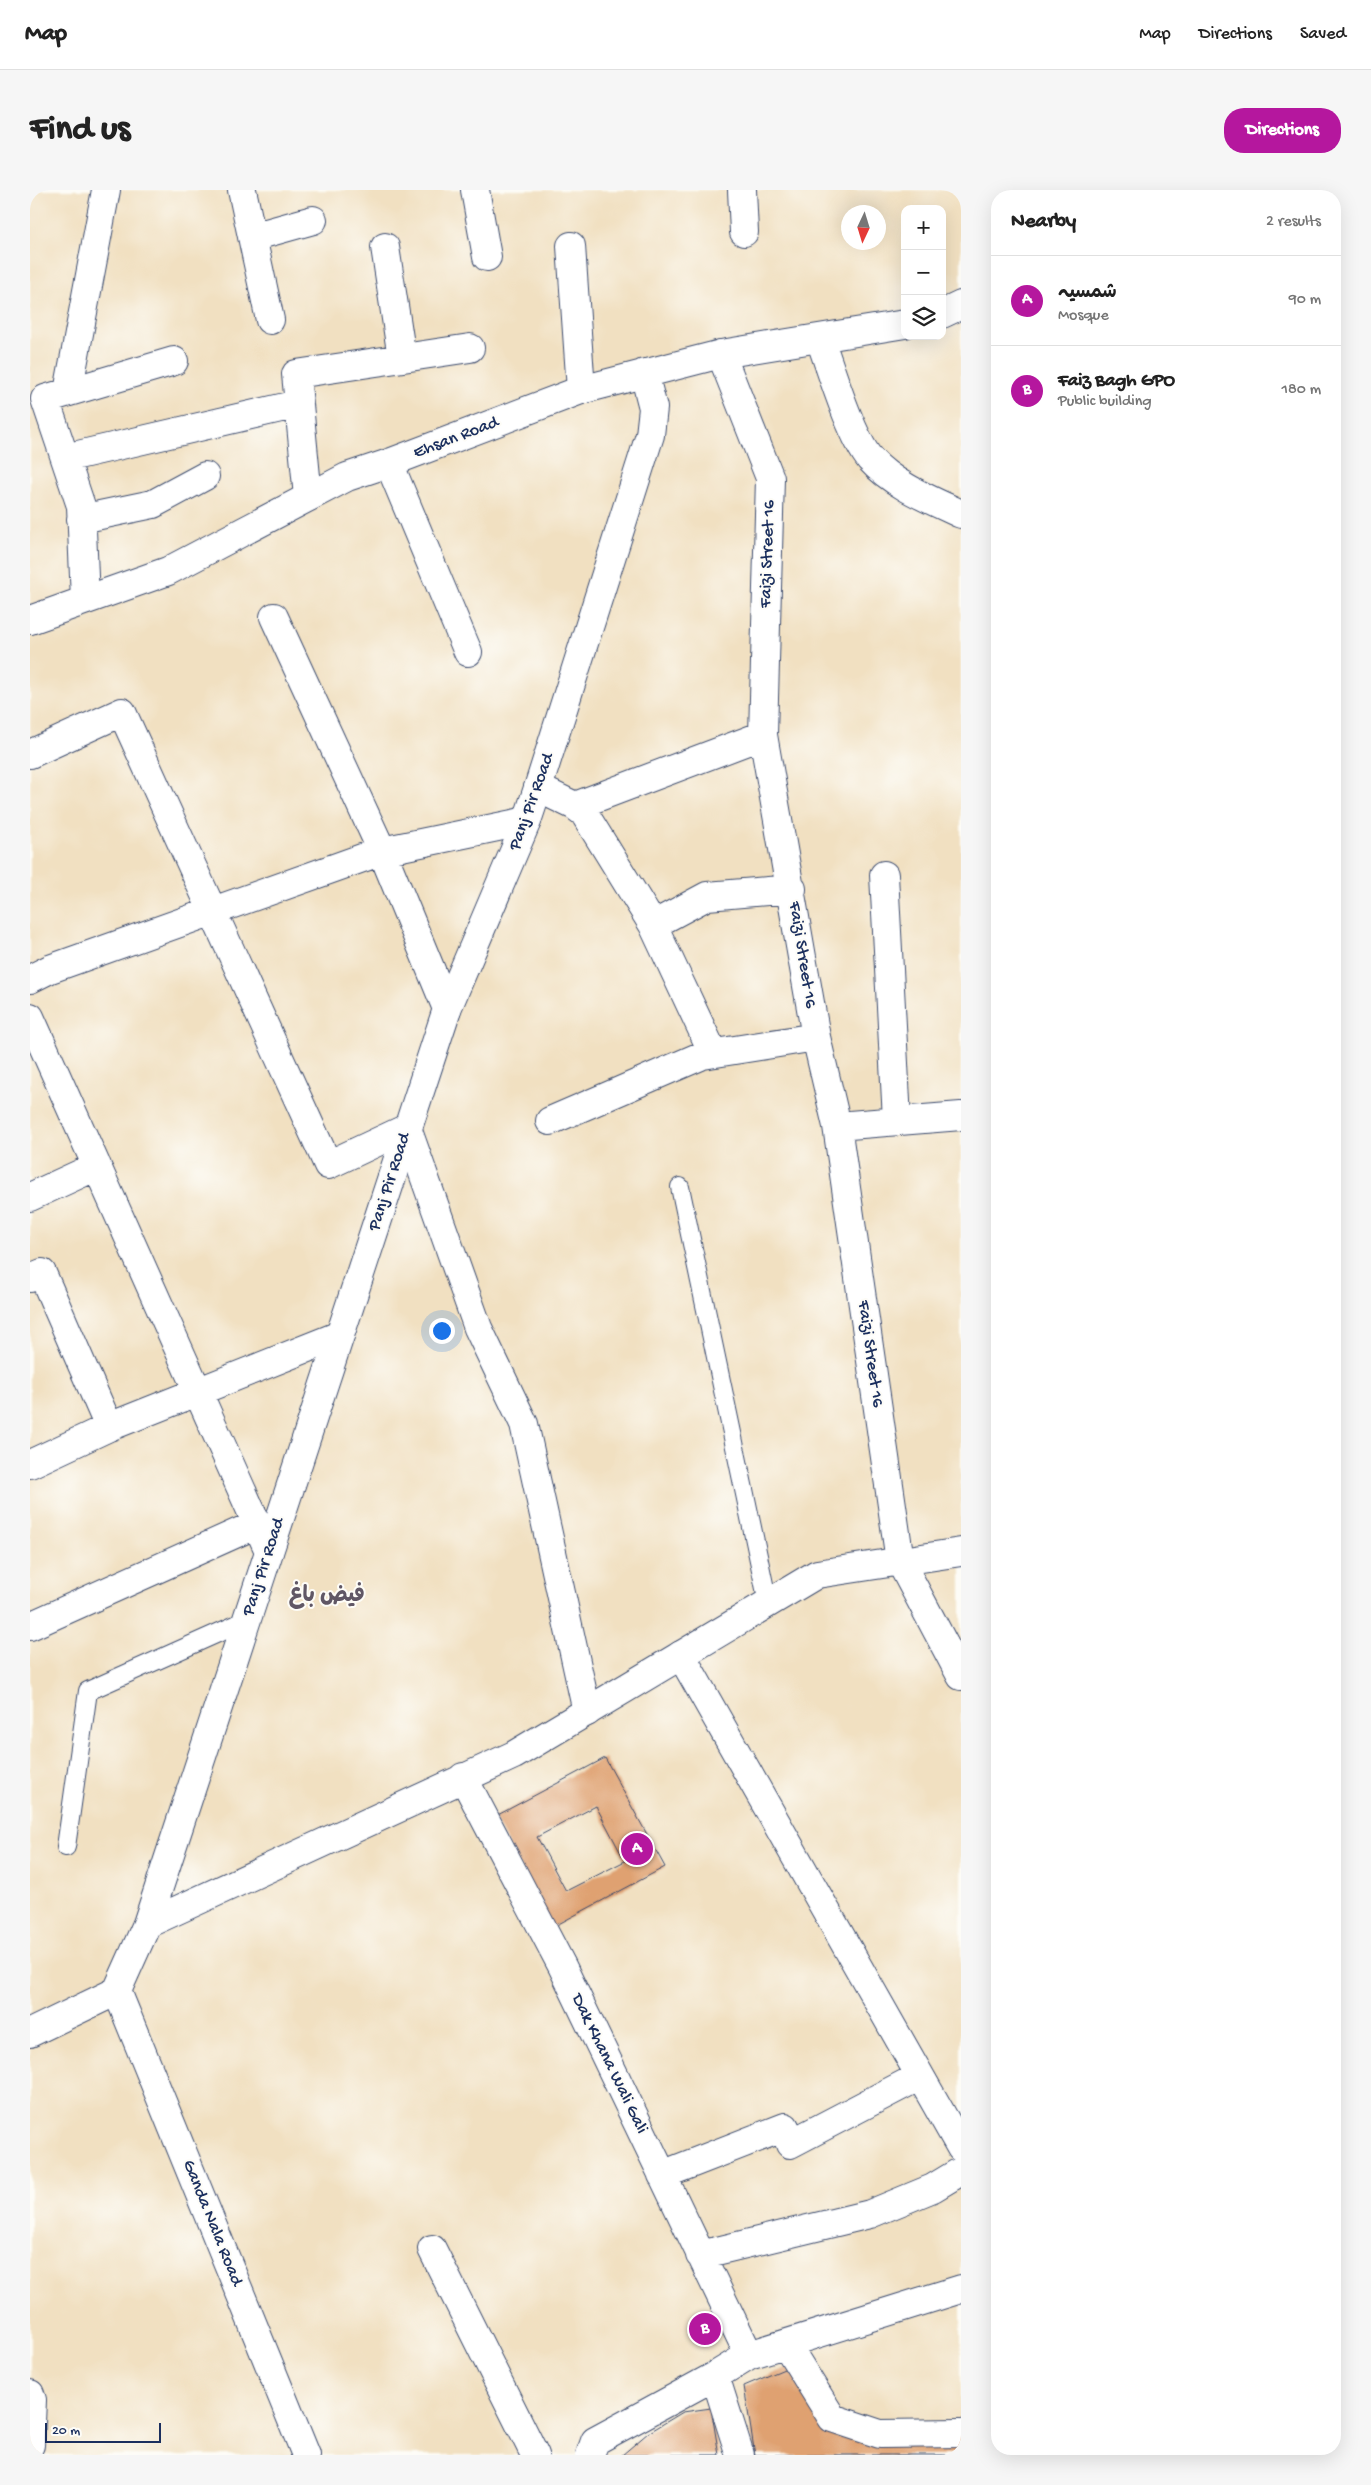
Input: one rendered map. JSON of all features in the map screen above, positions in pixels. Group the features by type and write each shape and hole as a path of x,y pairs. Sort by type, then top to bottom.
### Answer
{"street":[{"path":"68,392 106,190"},
{"path":"242,190 270,320"},
{"path":"475,190 487,257"},
{"path":"742,190 744,232"},
{"path":"252,237 312,220"},
{"path":"571,246 581,390"},
{"path":"385,247 402,358"},
{"path":"946,312 961,305"},
{"name":"Ehsan Road","path":"30,620 168,571 347,476 389,463 581,390 721,354 901,325"},
{"path":"820,339 854,430 870,458 899,482 961,514"},
{"path":"308,497 296,374 470,348"},
{"name":"Faizi Street 16","path":"721,354 770,478 764,735 816,1037 837,1126 900,1561 961,1676"},
{"path":"85,600 81,506 45,399 174,360"},
{"name":"Panj Pir Road","path":"118,1991 147,1924 447,1009 527,821 538,788 650,435 653,408 644,373"},
{"path":"65,458 298,404"},
{"path":"389,463 468,652"},
{"path":"81,519 153,504 205,476"},
{"path":"274,617 382,851 447,1009"},
{"path":"30,754 122,712 328,1165 407,1128 478,1328 524,1424 587,1712"},
{"path":"575,806 764,735"},
{"path":"538,788 575,806 584,813 653,925 713,1054"},
{"path":"30,979 50,969 382,851 527,821"},
{"path":"884,875 897,1120"},
{"path":"653,925 707,896 792,889"},
{"path":"30,1016 269,1551"},
{"path":"550,1121 703,1055 816,1037"},
{"path":"837,1126 961,1116"},
{"path":"30,1197 97,1166"},
{"path":"30,1278 42,1273 109,1427"},
{"path":"30,1464 109,1427 340,1335"},
{"path":"30,1626 257,1524"},
{"path":"147,1924 514,1755 817,1574 961,1552"},
{"path":"681,1655 961,2148"},
{"name":"Dak Khana Wali Gali","path":"463,1777 562,1966 748,2355"},
{"path":"30,2033 118,1991"},
{"name":"Ganda Nala Road","path":"118,1991 306,2455"},
{"path":"662,2175 784,2127 790,2144 920,2076"},
{"path":"700,2255 870,2214 933,2188 961,2171"},
{"path":"432,2249 534,2455"},
{"path":"590,2455 595,2441 715,2376 748,2355 961,2289"},
{"path":"786,2344 832,2418 880,2434 961,2433"},
{"path":"715,2376 740,2455"},
{"path":"30,2394 32,2400 30,2445"}],"lane":[{"path":"680,1187 768,1603"},
{"path":"66,1847 88,1691 247,1620"}],"building":[{"path":"605,1758 665,1867 551,1928 494,1817","holes":["596,1806 625,1861 566,1891 537,1837"]},
{"path":"796,2364 832,2422 961,2438 961,2455 755,2455 744,2386"},
{"path":"711,2408 719,2455 622,2455 648,2433 683,2412"}],"place":[{"name":"شمسیہ","path":"637,1849"},
{"name":"Faiz Bagh GPO","path":"705,2329"}],"district":[{"name":"فیض باغ","path":"327,1597"}]}
